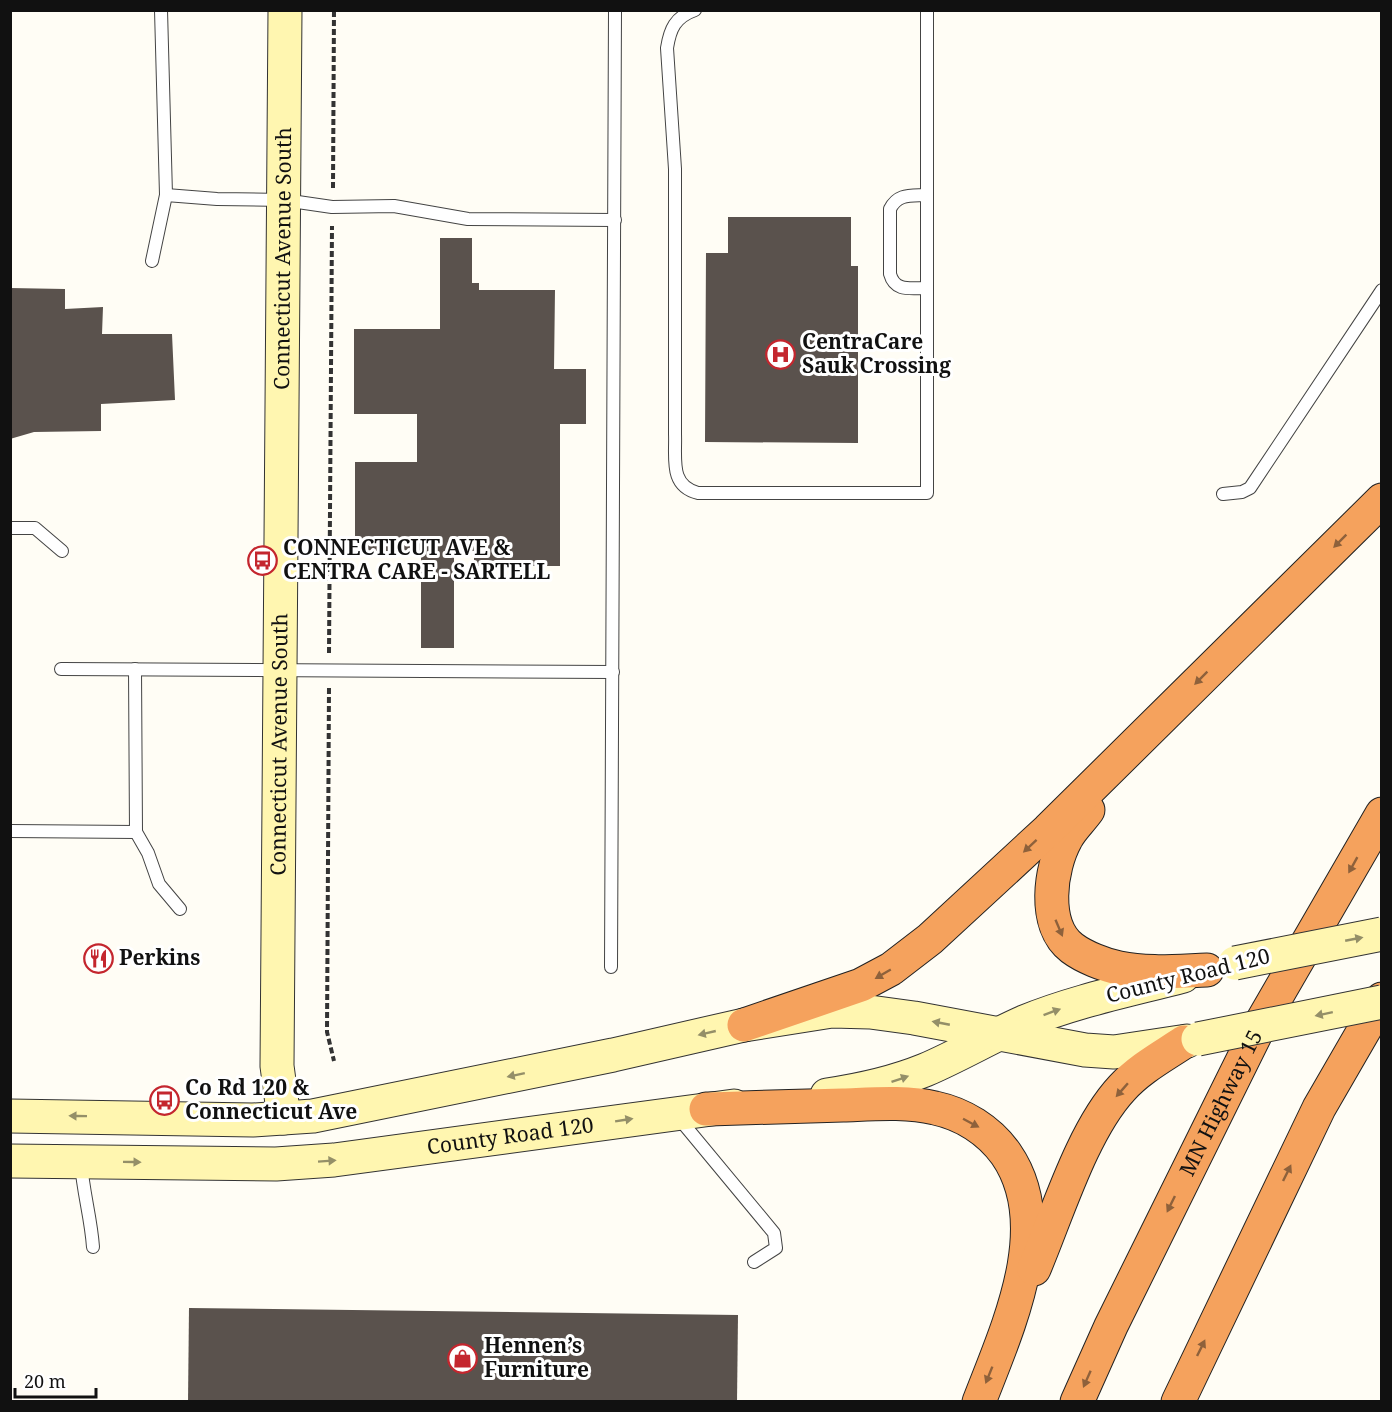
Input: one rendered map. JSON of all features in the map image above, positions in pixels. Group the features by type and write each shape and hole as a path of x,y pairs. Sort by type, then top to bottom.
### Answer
{"highway":[{"path":"744,1024 861,986 891,969 930,939 1147,732 1382,500"},
{"path":"1147,732 1066,839 1053,882 1052,901 1056,921 1071,948 1117,968 1142,971 1221,966"},
{"name":"MN Highway 15","path":"1077,1401 1111,1326 1260,1025 1382,814"},
{"path":"1178,1401 1319,1108 1382,1000"},
{"path":"979,1401 1083,1151 1100,1118 1121,1088 1144,1068 1191,1040"},
{"path":"706,1109 879,1104 934,1107 974,1123 998,1142 1011,1162 1026,1200 1029,1222 1026,1252 1006,1333"}],"street":[{"name":"Connecticut Avenue South","path":"284,1118 277,1066 285,10"},
{"name":"County Road 120","path":"10,1161 276,1164 334,1160 674,1113 862,1090 926,1070 998,1034 1071,1005 1221,966 1382,934"},
{"path":"10,1116 253,1120 313,1116 374,1105 744,1024 803,1014 861,1012 1085,1050 1114,1052 1191,1040 1382,1000"}],"lane":[{"path":"152,261 166,195 161,10"},
{"path":"611,967 615,10"},
{"path":"695,10 675,22 669,32 668,48 675,169 675,434 680,484 689,491 698,493 927,494 927,10"},
{"path":"166,195 217,199 284,200 332,207 394,206 468,219 615,220"},
{"path":"927,195 902,196 894,201 890,209 890,263 892,282 900,288 927,288"},
{"path":"1223,494 1242,492 1250,488 1382,290"},
{"path":"10,528 35,528 62,550"},
{"path":"61,669 280,668 613,672"},
{"path":"135,669 136,832 148,853 159,884 180,909"},
{"path":"10,831 136,832"},
{"path":"674,1113 774,1233 776,1248 754,1262"},
{"path":"81,1162 83,1186 91,1216 93,1247"}],"path":[{"path":"334,10 327,1032 334,1061"}],"building":[{"name":"CentraCare Sauk Crossing","path":"728,217 851,217 851,266 858,266 858,443 705,442 706,253 728,253"},
{"path":"440,238 472,238 472,283 479,283 479,290 555,290 554,369 586,369 586,424 560,424 560,566 474,566 474,551 454,551 454,648 421,648 421,552 355,552 355,462 417,462 417,414 354,414 354,329 440,329"},
{"path":"10,288 65,289 65,309 103,307 102,334 172,334 175,400 101,404 101,431 34,432 10,439"},
{"name":"Hennen’s Furniture","path":"189,1308 738,1315 737,1402 188,1402"}],"place":[{"name":"CentraCare Sauk Crossing","path":"781,354"},
{"name":"CONNECTICUT AVE & CENTRA CARE - SARTELL","path":"262,560"},
{"name":"Perkins","path":"98,958"},
{"name":"Co Rd 120 & Connecticut Ave","path":"164,1100"},
{"name":"Hennen’s Furniture","path":"463,1358"}]}
